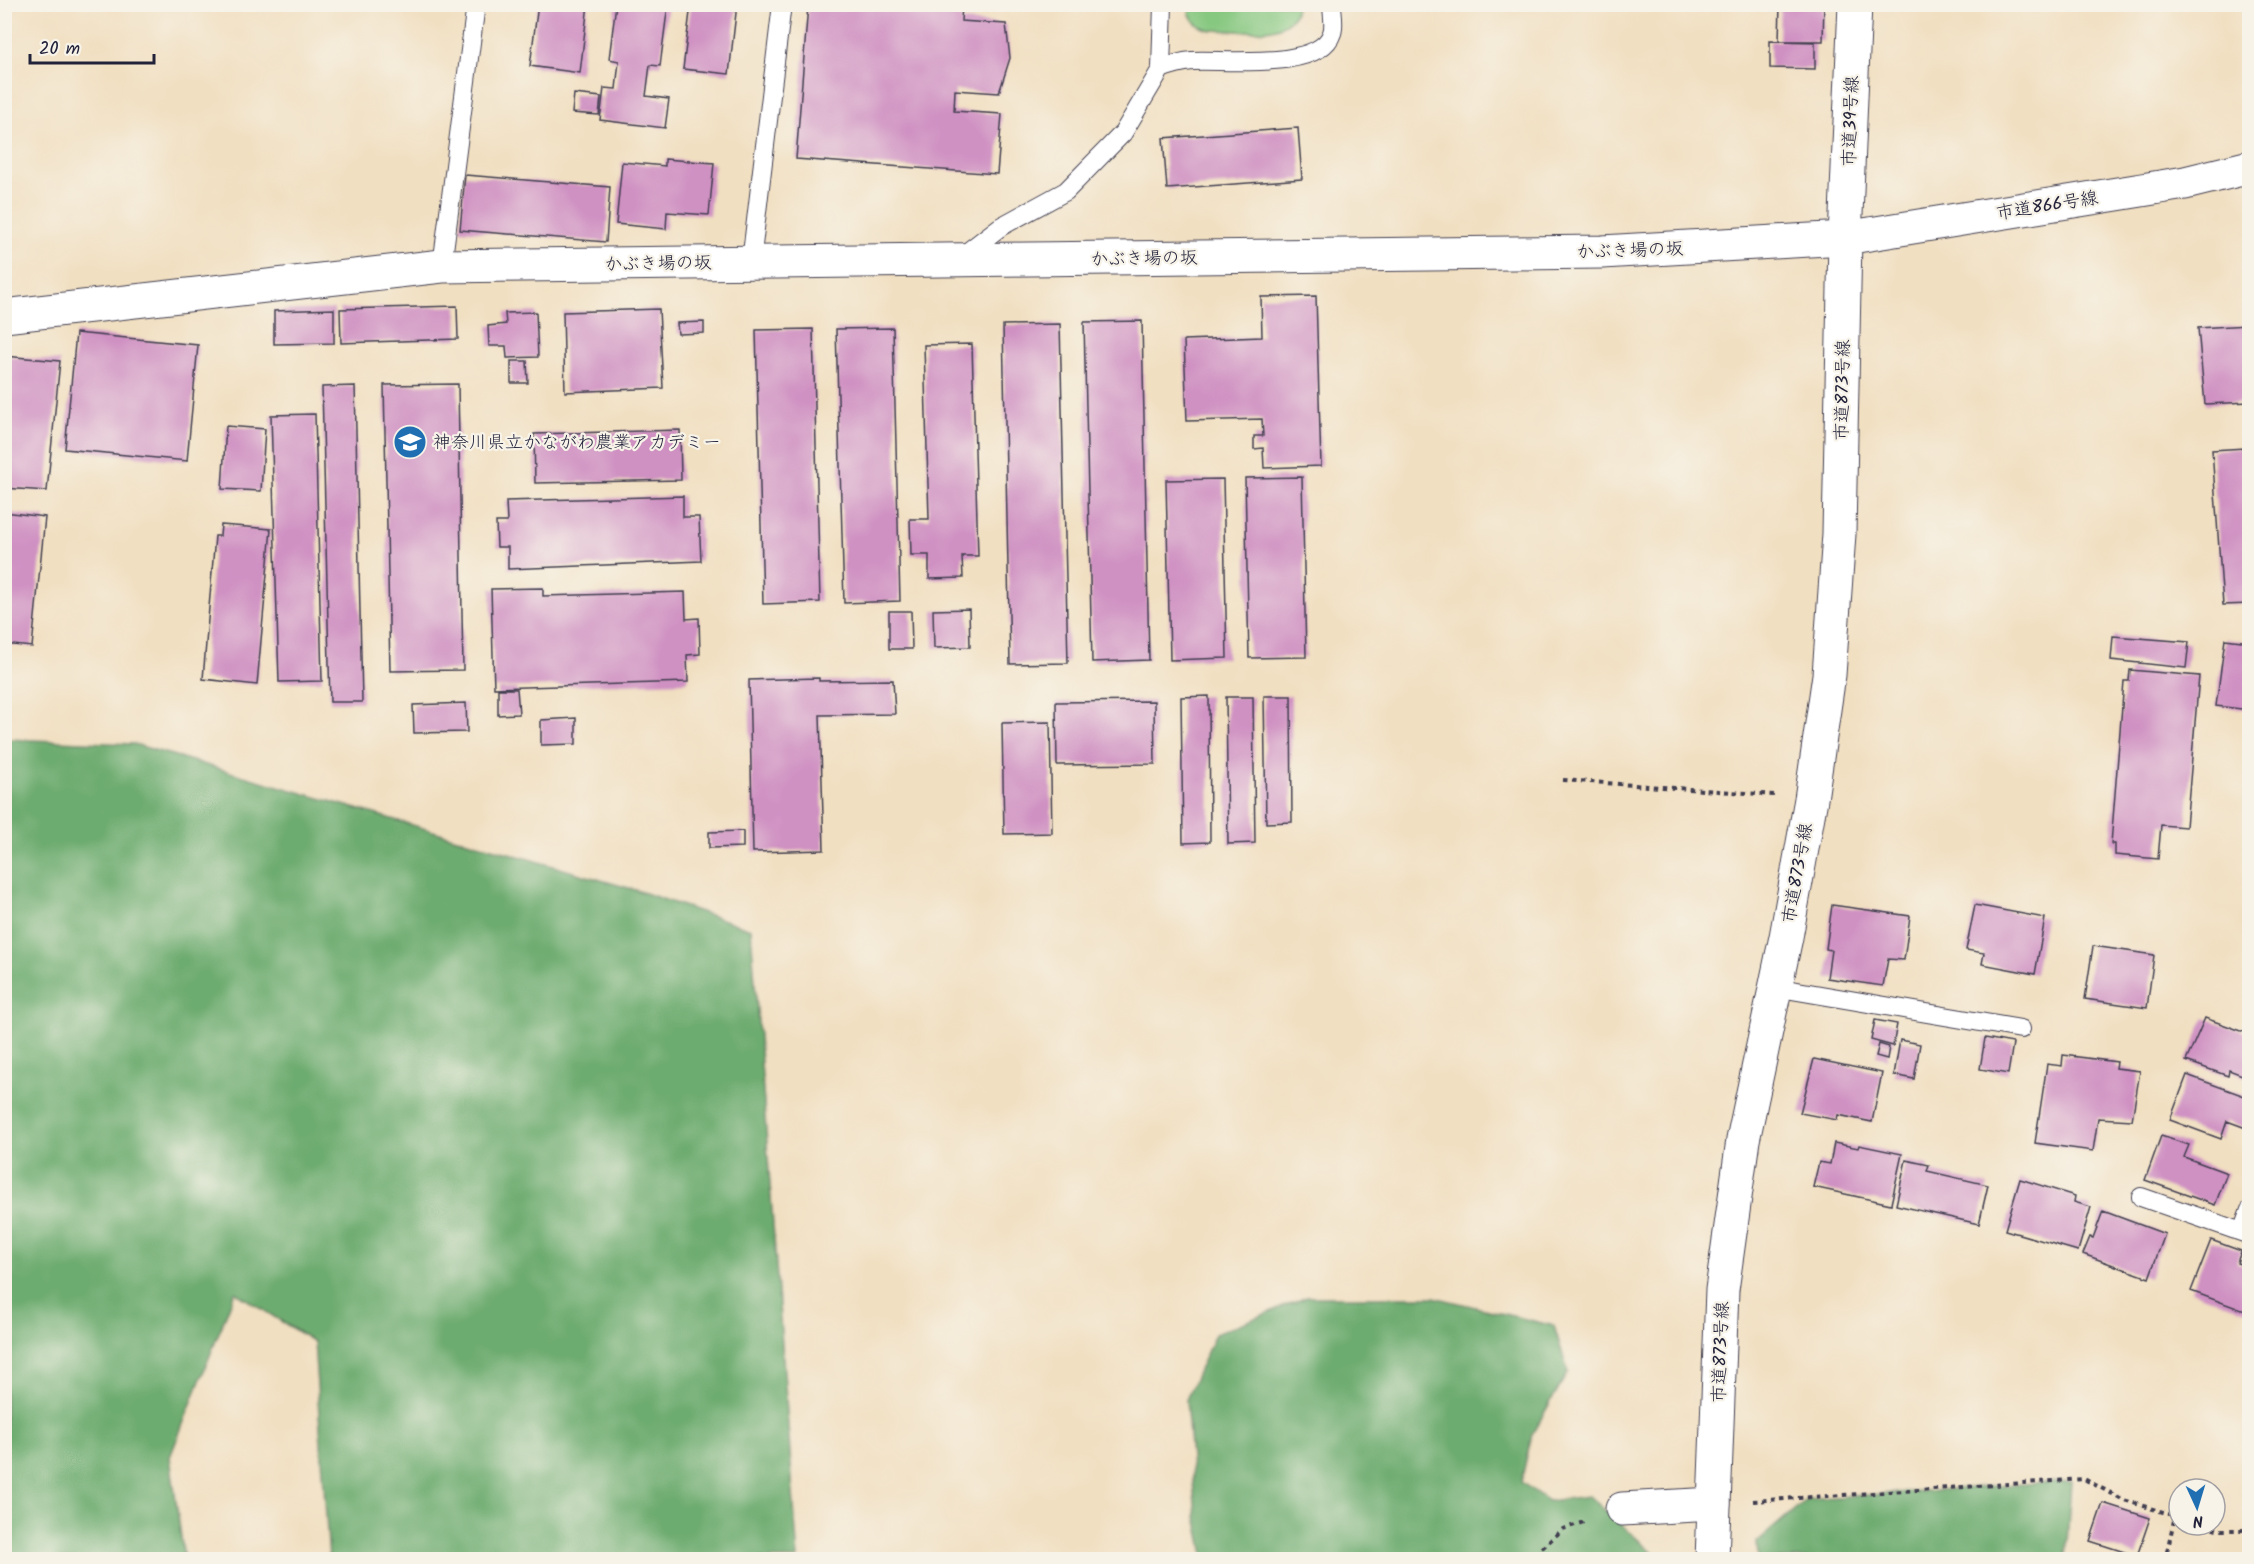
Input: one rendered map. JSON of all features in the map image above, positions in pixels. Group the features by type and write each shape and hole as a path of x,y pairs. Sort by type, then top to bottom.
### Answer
{"street":[{"name":"市道39号線","path":"1845,238 1855,4"},
{"name":"市道866号線","path":"1845,238 2185,183 2250,167"},
{"name":"かぶき場の坂","path":"4,316 442,266 1602,252 1845,238"},
{"name":"市道873号線","path":"1712,1560 1722,1290 1743,1140 1811,799 1829,675 1839,534 1845,238"},
{"path":"1622,1509 1714,1504"}],"lane":[{"path":"442,266 476,4"},
{"path":"751,262 782,4"},
{"path":"957,260 1000,227 1066,191 1123,133 1161,69 1163,4"},
{"path":"1161,69 1190,61 1273,61 1305,55 1324,45 1332,32 1332,4"},
{"path":"1774,987 2021,1029"},
{"path":"2141,1197 2246,1234 2250,1210"}],"path":[{"path":"1563,780 1811,799"},
{"path":"1714,1504 2084,1479 2124,1500 2167,1513"},
{"path":"1528,1560 1563,1529 1622,1509"},
{"path":"2227,1530 2250,1530"},
{"path":"2165,1560 2171,1537"}],"green space":[{"path":"1188,4 1296,5 1293,16 1286,24 1262,31 1249,31 1211,30 1202,27 1192,18"},
{"path":"5,739 134,744 639,891 751,929 798,1559 329,1559 314,1342 235,1292 170,1457 184,1559 5,1559"},
{"path":"1307,1297 1434,1297 1554,1326 1568,1372 1532,1434 1521,1482 1548,1501 1589,1496 1660,1559 1205,1559 1196,1516 1186,1400 1215,1334"},
{"path":"2071,1481 2066,1559 1758,1559 1757,1542 1807,1499"}],"building":[{"path":"538,4 588,4 580,73 530,66"},
{"path":"616,4 668,4 660,66 650,65 646,96 669,99 665,128 600,120 604,88 616,89 619,61 609,59"},
{"path":"691,4 737,4 729,74 683,69"},
{"path":"1036,4 1059,4 1058,8"},
{"path":"1780,4 1824,4 1823,41 1779,41"},
{"path":"808,5 962,5 961,21 1006,24 1010,58 999,93 955,90 954,111 1002,114 997,174 796,159"},
{"path":"1770,41 1815,42 1815,69 1770,68"},
{"path":"574,94 601,97 599,115 572,113"},
{"path":"1298,128 1302,179 1167,189 1163,138"},
{"path":"665,159 714,163 709,215 667,212 666,229 616,224 622,162 665,166"},
{"path":"465,175 610,187 606,242 460,230"},
{"path":"1316,296 1321,466 1264,468 1263,448 1254,449 1254,436 1263,436 1262,419 1187,421 1184,340 1262,337 1261,297"},
{"path":"457,306 458,339 341,343 340,309"},
{"path":"334,309 334,343 274,344 274,311"},
{"path":"659,309 663,388 565,392 563,312"},
{"path":"536,312 538,357 507,358 506,346 489,346 488,326 506,324 505,313"},
{"path":"1142,321 1149,660 1092,662 1084,322"},
{"path":"704,322 704,333 678,334 677,323"},
{"path":"1060,324 1068,663 1010,664 1003,325"},
{"path":"2247,325 2250,402 2205,404 2198,328"},
{"path":"893,328 900,601 844,603 836,329"},
{"path":"813,329 820,602 763,604 756,330"},
{"path":"76,333 198,345 187,461 65,449"},
{"path":"972,344 978,556 962,556 963,578 929,579 929,555 911,555 910,519 929,519 924,345"},
{"path":"4,356 60,361 47,491 4,488"},
{"path":"511,361 527,361 528,383 511,383"},
{"path":"458,384 463,670 390,671 384,385"},
{"path":"355,386 362,702 330,702 322,387"},
{"path":"315,414 322,681 279,682 271,415"},
{"path":"226,426 265,429 261,491 222,489"},
{"path":"680,430 681,480 535,483 534,434"},
{"path":"2245,448 2250,504 2250,604 2223,605 2212,450"},
{"path":"1302,477 1306,657 1249,658 1245,478"},
{"path":"1223,479 1227,658 1170,660 1166,480"},
{"path":"683,496 683,517 699,517 701,561 508,569 508,547 497,547 496,522 507,522 506,501"},
{"path":"4,512 45,517 32,647 4,644"},
{"path":"221,525 271,529 257,685 203,679 215,536 220,536"},
{"path":"543,588 543,596 685,592 686,619 699,618 700,654 687,655 688,682 494,688 491,589"},
{"path":"969,609 970,647 934,648 933,610"},
{"path":"889,611 911,611 912,649 889,649"},
{"path":"2113,636 2189,642 2186,668 2111,660"},
{"path":"2225,639 2250,642 2250,710 2216,706"},
{"path":"2130,670 2199,676 2186,827 2161,825 2158,859 2115,855 2115,844 2111,844 2124,681 2129,681"},
{"path":"819,678 819,681 893,680 895,714 820,715 824,850 753,852 749,680"},
{"path":"498,689 517,689 519,714 498,715"},
{"path":"1209,696 1210,842 1183,843 1181,697"},
{"path":"1264,696 1291,696 1292,822 1266,823"},
{"path":"1226,697 1253,697 1255,843 1228,844"},
{"path":"1154,701 1155,764 1057,765 1056,702"},
{"path":"466,703 467,732 414,733 413,705"},
{"path":"576,718 576,744 541,745 541,720"},
{"path":"1050,722 1052,833 1004,834 1002,723"},
{"path":"743,831 743,847 709,848 709,832"},
{"path":"1832,905 1910,916 1904,960 1888,959 1883,986 1827,978 1831,950 1826,949"},
{"path":"1975,905 2045,918 2035,974 1982,964 1984,953 1966,950"},
{"path":"2093,946 2154,955 2147,1008 2085,999"},
{"path":"2205,1018 2250,1034 2250,1078 2229,1070 2228,1076 2186,1061"},
{"path":"1875,1020 1897,1024 1893,1046 1871,1040"},
{"path":"1985,1038 2013,1043 2008,1074 1980,1069"},
{"path":"1900,1040 1920,1044 1914,1079 1894,1075"},
{"path":"1879,1044 1889,1047 1887,1059 1876,1056"},
{"path":"2063,1055 2117,1062 2116,1068 2140,1071 2132,1120 2098,1118 2093,1151 2035,1143 2047,1064 2062,1066"},
{"path":"1814,1059 1882,1073 1872,1122 1838,1115 1837,1120 1800,1113"},
{"path":"2187,1075 2250,1098 2250,1120 2246,1128 2227,1121 2221,1139 2170,1120"},
{"path":"2161,1136 2189,1145 2184,1157 2227,1173 2215,1205 2145,1180"},
{"path":"1834,1143 1858,1148 1859,1145 1902,1154 1891,1204 1813,1187 1819,1162 1830,1164"},
{"path":"1906,1160 1929,1165 1927,1171 1988,1185 1979,1224 1896,1205"},
{"path":"2020,1179 2075,1196 2074,1202 2091,1207 2078,1251 2005,1230"},
{"path":"2103,1211 2165,1234 2149,1278 2083,1254 2090,1237 2093,1238"},
{"path":"2211,1240 2241,1251 2237,1263 2250,1267 2250,1313 2191,1291"},
{"path":"2103,1503 2150,1518 2137,1556 2090,1541"}],"place":[{"name":"神奈川県立かながわ農業アカデミー","path":"410,442"}]}
